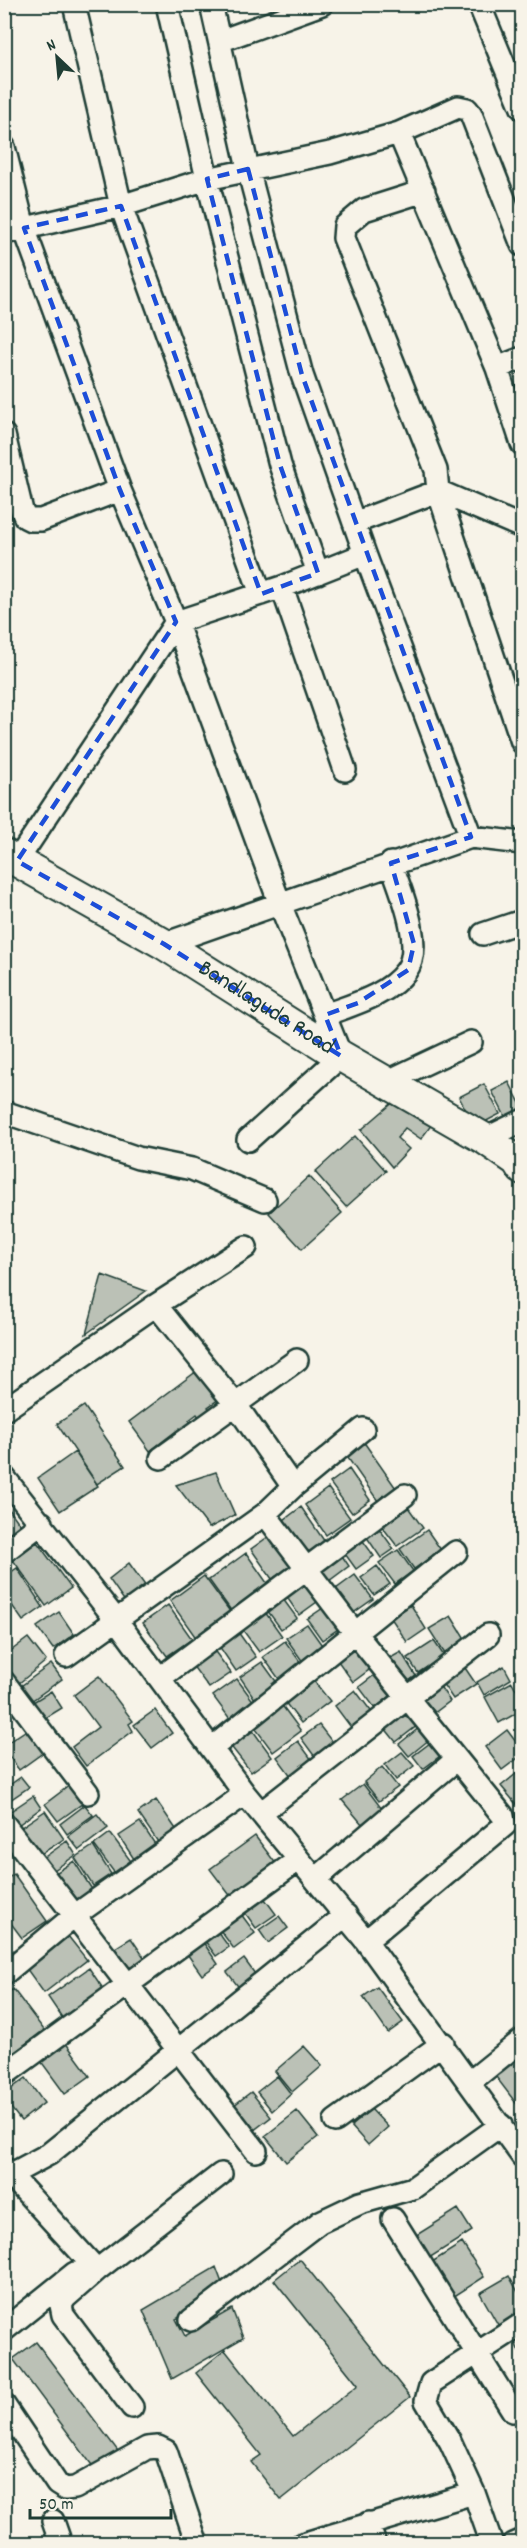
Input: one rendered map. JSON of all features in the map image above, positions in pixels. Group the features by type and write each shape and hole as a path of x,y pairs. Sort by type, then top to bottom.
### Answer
{"street":[{"path":"74,4 121,206 261,594"},
{"path":"167,4 207,179 280,465 318,573"},
{"path":"211,4 248,169 302,375 365,554 471,837"},
{"path":"220,41 321,4"},
{"path":"478,4 522,108"},
{"path":"14,231 121,206 207,179 330,153 399,133 458,107 467,109 471,114 522,245"},
{"path":"399,133 497,368 522,444"},
{"path":"4,147 14,231 176,622 280,904 341,1056 248,1140"},
{"path":"424,191 364,210 345,226 344,238 436,470 438,491 522,742"},
{"path":"497,368 522,357"},
{"path":"4,435 25,518 41,520 120,490"},
{"path":"354,523 438,491 522,527"},
{"path":"11,857 176,622 282,587 365,554"},
{"path":"282,587 345,770"},
{"path":"164,944 471,837 522,843"},
{"name":"Bandlaguda Road","path":"11,857 164,944 341,1056 485,1139 517,1161 522,1169"},
{"path":"325,1015 358,1003 390,986 408,970 414,944 409,918 391,863"},
{"path":"483,934 522,921"},
{"path":"387,1082 471,1042"},
{"path":"4,1112 138,1158 192,1169 265,1200"},
{"path":"485,1139 522,1121"},
{"path":"4,1410 156,1305 246,1247"},
{"path":"156,1305 236,1405 293,1487"},
{"path":"161,1458 297,1360"},
{"path":"66,1656 265,1514 293,1487 363,1429"},
{"path":"4,1477 117,1621 245,1794 366,1941 522,2156"},
{"path":"160,1678 405,1496"},
{"path":"265,1514 355,1633 503,1816 505,1825 366,1941"},
{"path":"4,1552 42,1523"},
{"path":"212,1748 456,1552"},
{"path":"262,1812 488,1635"},
{"path":"4,1682 88,1793"},
{"path":"316,1879 457,1760"},
{"path":"4,1974 74,1916 245,1794"},
{"path":"4,1824 256,2151"},
{"path":"4,2075 298,1860"},
{"path":"93,2266 6,2174 48,2154 346,1915"},
{"path":"470,2082 522,2040"},
{"path":"335,2121 442,2043"},
{"path":"191,2320 320,2222 360,2203 413,2188 501,2125"},
{"path":"4,2330 221,2174"},
{"path":"393,2219 513,2411"},
{"path":"93,2266 65,2298 61,2305 63,2315 132,2407"},
{"path":"492,2544 474,2493 452,2443 426,2401 431,2383 522,2324"},
{"path":"4,2406 57,2484 65,2489 75,2488 147,2448 158,2446 166,2451 197,2544"},
{"path":"302,2544 474,2493"},
{"path":"53,2521 61,2544"},
{"path":"368,2523 375,2544"},
{"path":"513,2544 522,2540"}],"highlighted area":[{"path":"248,169 302,375 471,837 391,863 414,944 408,970 358,1003 325,1015 341,1056 164,944 17,861 176,622 120,490 24,228 121,206 261,594 318,573 280,465 207,179"}],"building":[{"path":"509,1082 522,1107 522,1114 508,1122 492,1091"},
{"path":"484,1084 500,1114 475,1127 459,1097"},
{"path":"396,1100 432,1124 421,1139 405,1128 397,1138 409,1149 392,1167 361,1130"},
{"path":"355,1136 386,1171 346,1207 315,1172"},
{"path":"309,1176 342,1213 302,1249 269,1213"},
{"path":"102,1275 146,1291 86,1334"},
{"path":"197,1371 219,1399 208,1407 213,1415 203,1423 197,1414 189,1420 196,1428 186,1435 180,1428 150,1451 129,1422"},
{"path":"84,1406 125,1466 97,1484 57,1424"},
{"path":"361,1438 398,1491 380,1504 343,1451"},
{"path":"75,1452 98,1486 60,1511 38,1478"},
{"path":"349,1469 370,1500 352,1513 330,1483"},
{"path":"216,1472 235,1515 209,1528 176,1485"},
{"path":"328,1488 350,1518 326,1535 305,1505"},
{"path":"405,1503 423,1528 397,1546 381,1525"},
{"path":"301,1507 325,1542 304,1557 280,1523"},
{"path":"9,1509 24,1530 12,1538 4,1527 4,1512"},
{"path":"378,1527 394,1549 381,1558 366,1536"},
{"path":"427,1530 441,1550 414,1569 400,1549"},
{"path":"272,1534 294,1564 272,1579 251,1549"},
{"path":"358,1534 374,1556 356,1569 340,1547"},
{"path":"37,1542 71,1588 46,1606 13,1560"},
{"path":"338,1550 349,1566 329,1581 317,1565"},
{"path":"398,1550 413,1571 395,1584 379,1563"},
{"path":"246,1553 272,1590 235,1616 209,1580"},
{"path":"129,1563 149,1591 128,1606 109,1579"},
{"path":"377,1566 390,1584 374,1595 361,1578"},
{"path":"17,1568 43,1607 23,1621 4,1594 4,1577"},
{"path":"355,1575 373,1599 349,1616 332,1592"},
{"path":"204,1576 234,1617 199,1642 170,1601"},
{"path":"305,1577 321,1599 299,1615 284,1593"},
{"path":"283,1599 297,1618 281,1629 267,1610"},
{"path":"168,1605 192,1639 167,1656 143,1623"},
{"path":"411,1605 426,1629 407,1642 391,1618"},
{"path":"326,1606 341,1627 322,1640 307,1619"},
{"path":"59,1612 74,1634 53,1649 37,1627"},
{"path":"265,1612 282,1636 259,1652 242,1629"},
{"path":"451,1616 466,1640 445,1654 429,1629"},
{"path":"307,1624 324,1648 303,1662 286,1638"},
{"path":"238,1632 256,1657 236,1671 219,1646"},
{"path":"28,1638 46,1661 18,1684 4,1667 4,1656"},
{"path":"285,1641 301,1663 279,1679 263,1657"},
{"path":"434,1641 444,1656 418,1673 408,1658"},
{"path":"355,1642 373,1667 353,1682 335,1657"},
{"path":"213,1649 231,1673 209,1688 192,1665"},
{"path":"401,1652 416,1676 401,1686 385,1661"},
{"path":"262,1662 278,1684 255,1699 240,1677"},
{"path":"461,1662 476,1684 453,1699 438,1677"},
{"path":"51,1664 62,1679 31,1701 21,1686"},
{"path":"504,1666 511,1679 484,1695 477,1682"},
{"path":"377,1673 393,1694 375,1708 359,1687"},
{"path":"99,1676 133,1721 129,1724 133,1731 86,1766 72,1747 98,1727 74,1695"},
{"path":"237,1679 254,1702 230,1719 213,1696"},
{"path":"313,1680 330,1701 301,1723 284,1701"},
{"path":"437,1682 450,1701 433,1714 419,1695"},
{"path":"512,1682 522,1700 522,1710 499,1723 485,1697"},
{"path":"355,1690 377,1719 356,1734 335,1706"},
{"path":"51,1691 62,1708 44,1719 33,1702"},
{"path":"281,1704 301,1731 273,1752 253,1725"},
{"path":"406,1709 418,1725 396,1742 384,1727"},
{"path":"155,1710 172,1733 152,1748 134,1725"},
{"path":"319,1725 333,1743 315,1757 301,1738"},
{"path":"420,1727 430,1739 409,1756 399,1744"},
{"path":"251,1728 272,1757 251,1772 229,1744"},
{"path":"28,1729 44,1752 19,1770 4,1749 4,1745"},
{"path":"507,1730 522,1750 522,1755 502,1770 485,1747"},
{"path":"298,1741 315,1764 294,1780 277,1757"},
{"path":"430,1743 440,1756 423,1769 413,1756"},
{"path":"402,1752 414,1766 396,1780 385,1765"},
{"path":"382,1767 398,1787 379,1801 364,1782"},
{"path":"521,1770 522,1772 521,1810 501,1786"},
{"path":"21,1777 29,1787 4,1804 4,1789"},
{"path":"363,1784 382,1809 362,1824 342,1800"},
{"path":"70,1785 83,1803 58,1821 45,1804"},
{"path":"33,1796 41,1808 14,1828 5,1815"},
{"path":"156,1800 178,1832 160,1845 138,1813"},
{"path":"85,1805 93,1815 67,1834 60,1824"},
{"path":"45,1811 64,1839 38,1856 20,1828"},
{"path":"97,1814 108,1828 79,1850 68,1836"},
{"path":"140,1822 155,1844 134,1859 119,1836"},
{"path":"110,1833 133,1864 116,1875 94,1845"},
{"path":"255,1836 277,1865 232,1898 210,1869"},
{"path":"67,1841 76,1855 51,1872 42,1859"},
{"path":"93,1846 111,1874 93,1886 75,1858"},
{"path":"74,1861 93,1891 73,1904 54,1874"},
{"path":"14,1874 47,1921 22,1938 4,1914 4,1881"},
{"path":"262,1895 276,1914 256,1928 243,1910"},
{"path":"238,1910 255,1933 234,1949 217,1926"},
{"path":"279,1916 288,1928 268,1943 259,1930"},
{"path":"215,1928 229,1947 216,1956 202,1937"},
{"path":"68,1936 87,1960 44,1993 26,1968"},
{"path":"131,1938 148,1963 124,1979 107,1953"},
{"path":"201,1939 218,1964 202,1975 185,1951"},
{"path":"244,1959 261,1982 244,1994 227,1972"},
{"path":"89,1968 106,1993 65,2022 48,1997"},
{"path":"377,1987 403,2022 388,2033 363,1997"},
{"path":"13,1989 44,2030 4,2060 4,1996"},
{"path":"65,2042 90,2076 65,2094 40,2060"},
{"path":"304,2046 322,2066 292,2092 275,2071"},
{"path":"522,2051 522,2111 493,2073"},
{"path":"277,2076 291,2094 272,2111 257,2092"},
{"path":"26,2078 44,2103 21,2121 4,2099 4,2094"},
{"path":"251,2092 271,2117 253,2131 233,2106"},
{"path":"371,2109 388,2127 368,2145 351,2126"},
{"path":"297,2111 318,2137 286,2162 265,2136"},
{"path":"458,2209 472,2231 429,2258 415,2236"},
{"path":"462,2243 484,2277 453,2297 432,2262"},
{"path":"300,2259 410,2397 281,2500 251,2462 261,2455 196,2373 225,2350 293,2436 358,2385 274,2280"},
{"path":"216,2267 225,2291 176,2319 185,2336 232,2309 243,2338 172,2379 143,2310"},
{"path":"509,2276 522,2299 522,2318 501,2330 480,2293"},
{"path":"522,2339 522,2358 515,2343"},
{"path":"36,2342 121,2455 97,2472 13,2359"}]}
